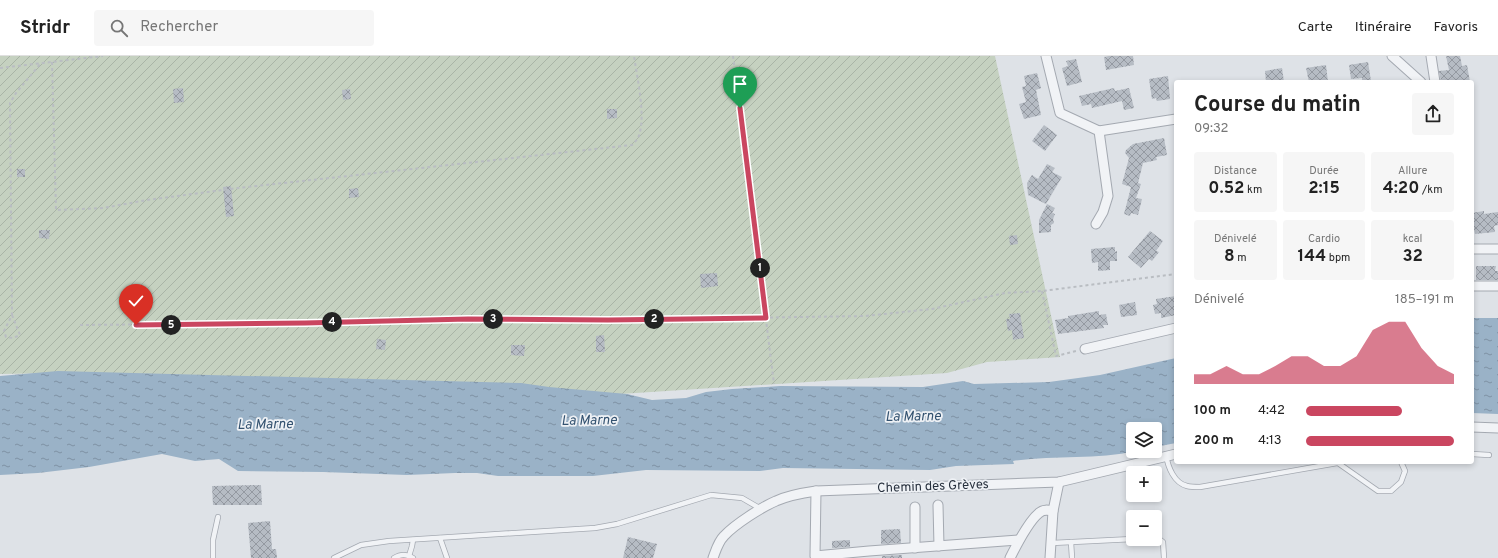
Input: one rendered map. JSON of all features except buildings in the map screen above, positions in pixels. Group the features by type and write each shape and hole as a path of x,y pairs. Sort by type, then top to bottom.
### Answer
{"street":[{"path":"1046,56 1060,113 1099,131 1174,119"},
{"path":"1392,56 1419,80"},
{"path":"1431,56 1435,80"},
{"path":"1096,224 1103,212 1108,196 1099,131"},
{"path":"1474,249 1498,249"},
{"path":"1474,286 1498,286"},
{"path":"1085,349 1174,328"},
{"path":"1474,427 1498,428"},
{"name":"Chemin des Grèves","path":"713,558 716,548 724,536 734,527 776,500 795,494 816,491 1059,482 1174,454"},
{"path":"1050,558 1053,511 1059,482"},
{"path":"816,491 815,556 1019,540"},
{"path":"938,505 939,546"},
{"path":"915,507 915,548"},
{"path":"1010,558 1019,540 1039,512 1046,510 1053,511"}],"lane":[{"path":"1474,454 1489,455"},
{"path":"1166,455 1172,474 1179,481 1186,486 1200,487 1330,464"},
{"path":"1344,464 1378,491 1391,491 1401,482 1405,471 1402,464"},
{"path":"334,558 361,545 440,538 594,528 617,524 711,495 742,498 761,510"},
{"path":"213,558 213,540 218,517"},
{"path":"440,538 447,558"},
{"path":"1052,543 1126,539"},
{"path":"394,558 401,555 411,557 413,540"},
{"path":"1162,541 1164,558"},
{"path":"1071,542 1072,558"}],"path":[{"path":"0,68 103,56"},
{"path":"52,62 56,210 103,208 147,200 238,188 632,145 636,141 640,132 641,114 634,56"},
{"path":"733,56 774,384"},
{"path":"12,315 4,331 6,337 13,338 20,335 12,315 10,103 16,93 41,63"},
{"path":"80,326 468,319 608,320 865,316 932,309 1005,293 1174,274"},
{"path":"1042,290 1056,356 1085,349"}],"green space":[{"path":"0,56 995,56 1060,357 987,362 947,373 589,396 61,373 0,374"}],"water":[{"path":"1474,318 1498,318 1498,414 1474,413"},
{"name":"La Marne","path":"1174,358 1174,443 1162,446 1162,422 1126,422 1126,453 1090,457 1028,459 1013,461 1014,464 956,466 930,470 783,468 760,471 646,470 593,476 498,476 477,473 407,475 238,471 219,459 195,461 162,454 89,467 38,473 0,475 0,376 58,371 521,383 627,394 652,400 686,398 706,392 732,389 780,386 923,387 963,381 974,384 1049,382 1100,375"}],"route":[{"path":"136,325 468,319 608,320 766,318 740,108"}]}
